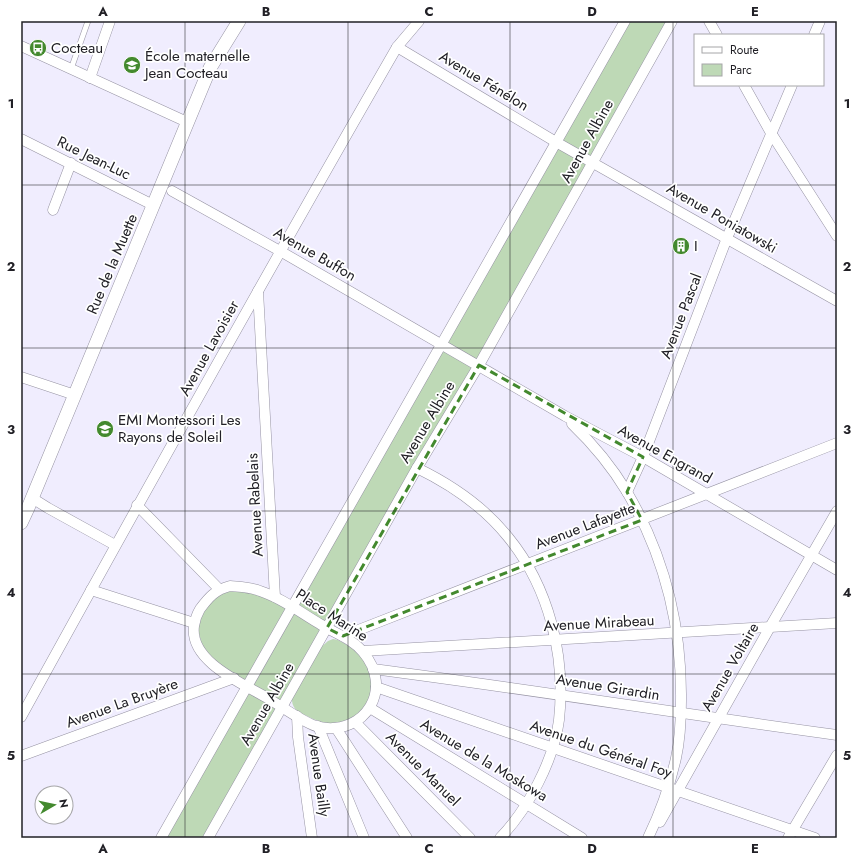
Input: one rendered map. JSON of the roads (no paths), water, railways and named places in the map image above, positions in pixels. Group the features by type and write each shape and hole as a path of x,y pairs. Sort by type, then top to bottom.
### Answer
{"street":[{"path":"90,78 110,21"},
{"name":"Rue de la Muette","path":"21,522 210,68 238,21"},
{"name":"Avenue Lavoisier","path":"21,717 137,505 280,250 397,47 419,21"},
{"name":"Avenue Albine","path":"161,838 625,21"},
{"name":"Avenue Albine","path":"208,838 417,468 479,365 672,21"},
{"path":"709,21 716,34"},
{"path":"814,34 820,21"},
{"path":"21,46 187,122"},
{"name":"Avenue Fénélon","path":"397,47 592,162"},
{"path":"745,86 771,133 837,236"},
{"name":"Avenue Pascal","path":"627,492 643,457 727,238 792,86"},
{"name":"Rue Jean-Luc","path":"21,139 153,205"},
{"name":"Avenue Poniatowski","path":"592,162 837,301"},
{"path":"53,210 71,164"},
{"name":"Avenue Buffon","path":"172,191 280,250 441,345 479,365"},
{"name":"Avenue Rabelais","path":"258,291 275,597"},
{"name":"Avenue Engrand","path":"479,365 565,416 643,457 837,570"},
{"path":"21,377 74,395"},
{"path":"565,416 593,446 627,492 653,544 673,605 681,673 681,714 676,757 668,788 649,838"},
{"name":"Avenue Lafayette","path":"343,636 837,443"},
{"path":"417,468 438,478 461,493 485,512 508,537 528,565 539,587 547,607 555,640 560,668 560,694 558,721 552,748 541,777 526,803 500,838"},
{"path":"32,498 115,545"},
{"path":"137,505 219,589"},
{"name":"Avenue Voltaire","path":"649,838 678,791 717,719 837,511"},
{"name":"Place Marine","path":"230,586 250,588 275,597 343,636 363,651 373,669 376,687 375,698 364,716 355,722 336,728 318,726 297,716 234,678 213,664 202,654 195,643 193,631 194,623 198,612 208,598 219,589 230,586"},
{"path":"91,590 194,623"},
{"name":"Avenue Mirabeau","path":"363,651 837,623"},
{"name":"Avenue Girardin","path":"373,669 560,694 681,714 837,735"},
{"name":"Avenue La Bruyère","path":"21,756 234,678"},
{"name":"Avenue du Général Foy","path":"376,687 678,791 790,834 815,838"},
{"name":"Avenue de la Moskowa","path":"370,708 582,838"},
{"name":"Avenue Bailly","path":"297,716 298,737 312,838"},
{"name":"Avenue Manuel","path":"355,722 470,838"},
{"path":"318,726 364,838"},
{"path":"336,728 407,838"},
{"path":"790,834 837,755"}],"lane":[{"path":"71,69 88,21"}],"place":[{"name":"Cocteau","path":"38,48"},
{"name":"École maternelle Jean Cocteau","path":"132,65"},
{"name":"I","path":"681,246"},
{"name":"EMI Montessori Les Rayons de Soleil","path":"105,429"}]}
